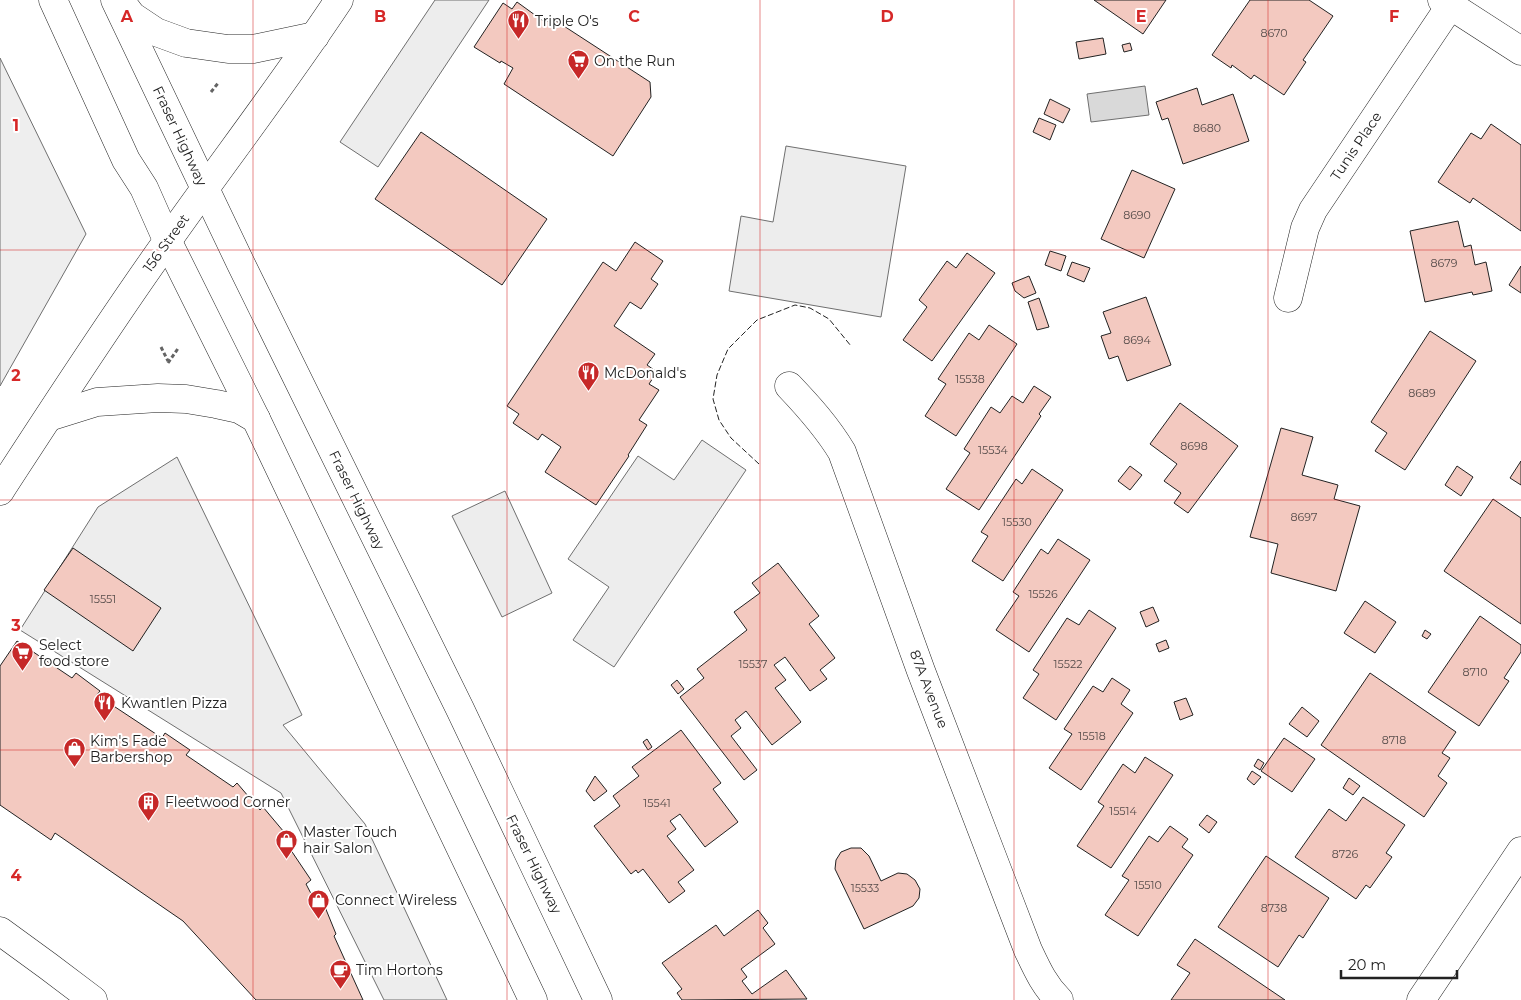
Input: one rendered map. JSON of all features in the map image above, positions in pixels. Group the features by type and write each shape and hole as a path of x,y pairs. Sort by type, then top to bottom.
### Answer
{"main road":[{"path":"53,0 126,160 144,188 256,419 533,1000"},
{"name":"Fraser Highway","path":"115,0 205,189 460,709 598,1000"},
{"path":"120,0 132,16 156,32 186,43 252,49 315,36"},
{"name":"156 Street","path":"0,491 133,289 245,135 339,0"},
{"path":"1446,3 1521,51"},
{"name":"Tunis Place","path":"1288,298 1305,228 1313,210 1446,3"},
{"name":"87A Avenue","path":"789,386 816,414 842,452 921,671 1028,950 1049,990 1059,1000"},
{"path":"49,417 97,402 158,398 186,399 216,404 239,409 256,419"},
{"path":"1421,1000 1521,851"},
{"path":"0,932 93,1000"}],"path":[{"path":"162,347 168,361 179,347"}],"shaded area":[{"path":"435,0 489,0 378,167 340,142"},
{"path":"0,58 86,234 0,386"},
{"path":"1145,86 1149,115 1091,122 1087,94"},
{"path":"786,146 906,166 881,317 729,291 741,216 773,222"},
{"path":"702,440 746,470 614,667 573,640 609,587 568,559 638,456 674,480"},
{"path":"177,457 302,715 283,725 365,824 447,1000 384,1000 281,793 20,630 98,507"},
{"path":"505,491 552,593 502,617 452,516"}],"building":[{"path":"1094,0 1166,0 1143,34"},
{"path":"1250,0 1309,0 1333,16 1303,60 1306,62 1284,95 1254,75 1251,79 1232,65 1231,68 1212,55"},
{"path":"517,2 546,23 550,17 650,82 651,97 613,156 504,84 513,68 501,61 500,63 474,47 503,3 512,9"},
{"path":"1103,38 1106,54 1079,59 1076,42"},
{"path":"1130,43 1132,50 1124,52 1122,45"},
{"path":"1197,88 1202,105 1233,94 1249,141 1183,164 1168,118 1162,120 1156,102"},
{"path":"1050,99 1070,109 1063,123 1044,114"},
{"path":"1039,118 1056,125 1050,140 1033,132"},
{"path":"1491,124 1521,145 1521,231 1473,198 1470,203 1438,182 1471,133 1481,139"},
{"path":"421,132 547,219 502,285 375,199"},
{"path":"1132,170 1175,189 1144,258 1101,239"},
{"path":"1458,221 1464,247 1471,245 1475,265 1486,262 1492,291 1473,295 1472,292 1425,302 1410,231"},
{"path":"635,242 663,261 651,279 658,284 641,309 630,302 614,326 655,354 647,365 657,372 649,384 659,390 639,420 647,425 596,505 545,472 561,447 542,434 538,440 513,423 519,414 507,406 603,262 616,271"},
{"path":"1050,251 1066,256 1061,271 1045,265"},
{"path":"967,253 995,273 932,361 903,340 927,307 919,300 947,261 956,268"},
{"path":"1072,262 1090,268 1084,282 1067,275"},
{"path":"1521,266 1521,293 1509,285"},
{"path":"1029,276 1036,293 1024,298 1015,291 1012,283"},
{"path":"1146,297 1171,365 1127,381 1118,356 1109,359 1101,336 1111,333 1103,312"},
{"path":"1039,298 1049,327 1037,330 1028,302"},
{"path":"989,325 1017,344 956,436 925,416 946,384 938,379 969,333 979,340"},
{"path":"1430,331 1476,361 1405,470 1375,451 1387,433 1371,422"},
{"path":"1034,386 1051,397 1039,414 1041,416 979,510 946,489 970,453 964,449 991,407 1000,413 1012,396 1023,403"},
{"path":"1180,403 1238,446 1188,513 1174,503 1181,493 1164,481 1177,464 1150,444"},
{"path":"1281,428 1313,437 1302,475 1338,485 1334,499 1360,506 1336,591 1271,573 1278,544 1250,537"},
{"path":"1521,461 1521,485 1510,478"},
{"path":"1130,466 1142,475 1130,490 1118,481"},
{"path":"1457,466 1473,477 1461,496 1445,485"},
{"path":"1032,469 1063,490 1003,581 972,561 988,536 981,532 1016,479 1022,484"},
{"path":"1493,499 1521,518 1521,624 1444,571"},
{"path":"1058,539 1090,560 1029,652 996,630 1019,596 1013,592 1041,549 1048,554"},
{"path":"73,548 161,608 133,651 44,590"},
{"path":"778,563 819,616 809,624 835,658 820,670 827,679 810,691 785,657 774,665 786,680 775,688 801,722 772,745 746,711 735,720 741,728 731,736 757,770 744,780 680,697 704,678 697,669 747,630 734,612 760,593 752,583"},
{"path":"1365,601 1396,622 1375,653 1344,633"},
{"path":"1153,607 1159,621 1146,627 1140,612"},
{"path":"1089,610 1116,628 1056,720 1023,698 1039,674 1033,670 1067,618 1079,625"},
{"path":"1480,616 1521,645 1521,652 1504,678 1509,681 1479,726 1428,692"},
{"path":"1425,630 1431,634 1427,639 1422,636"},
{"path":"1166,640 1169,648 1159,652 1156,644"},
{"name":"Fleetwood Corner","path":"17,641 72,678 76,673 100,691 97,695 162,738 165,733 190,750 186,755 233,787 237,783 260,810 263,807 284,832 280,834 311,880 306,884 319,909 325,907 336,934 334,936 363,1000 256,1000 183,921 55,833 51,840 0,805 0,666"},
{"path":"1370,673 1456,732 1442,753 1450,758 1438,776 1447,783 1424,817 1321,745"},
{"path":"1112,678 1130,690 1121,704 1133,713 1081,790 1049,768 1072,734 1064,729 1093,686 1103,692"},
{"path":"677,680 684,689 678,694 671,685"},
{"path":"1186,698 1193,715 1180,720 1174,702"},
{"path":"1302,707 1319,721 1307,737 1289,724"},
{"path":"681,730 721,783 713,789 738,822 705,847 680,814 670,821 676,829 667,836 694,870 678,882 685,891 669,903 643,869 638,873 636,870 631,874 594,826 620,806 613,796 639,776 632,767"},
{"path":"1284,738 1315,759 1292,792 1261,771"},
{"path":"647,739 652,747 648,750 643,742"},
{"path":"1145,757 1173,775 1111,868 1077,846 1104,806 1098,802 1123,764 1135,773"},
{"path":"1258,759 1264,763 1260,770 1254,766"},
{"path":"1252,771 1261,777 1254,785 1247,779"},
{"path":"595,776 607,791 594,801 586,791"},
{"path":"1349,778 1360,786 1353,795 1343,788"},
{"path":"1363,797 1405,825 1386,853 1392,857 1370,888 1366,885 1356,899 1295,857 1329,809 1346,821"},
{"path":"1207,815 1217,822 1209,833 1199,825"},
{"path":"1170,826 1188,839 1182,847 1193,855 1138,936 1105,915 1129,880 1122,876 1149,836 1158,842"},
{"path":"851,848 861,848 869,856 881,881 898,873 907,874 915,880 920,889 919,898 913,906 864,929 835,869 836,860 841,852"},
{"path":"1266,856 1329,898 1303,938 1299,935 1278,967 1218,927"},
{"path":"758,910 768,923 763,928 775,944 741,969 747,977 742,981 752,994 786,970 807,999 682,1000 677,993 682,989 662,963 716,925 724,936"},
{"path":"1195,939 1285,1000 1171,1000 1190,973 1177,965"}],"fence":[{"path":"759,464 731,438 719,420 713,399 717,375 728,349 757,320 795,305 810,308 829,319 851,346"}],"place":[{"name":"Triple O's","path":"519,40"},
{"name":"On the Run","path":"578,80"},
{"name":"McDonald's","path":"588,392"},
{"name":"Select food store","path":"23,672"},
{"name":"Kwantlen Pizza","path":"105,722"},
{"name":"Kim's Fade Barbershop","path":"74,768"},
{"name":"Fleetwood Corner","path":"149,821"},
{"name":"Master Touch hair Salon","path":"287,859"},
{"name":"Connect Wireless","path":"319,919"},
{"name":"Tim Hortons","path":"340,989"}]}
